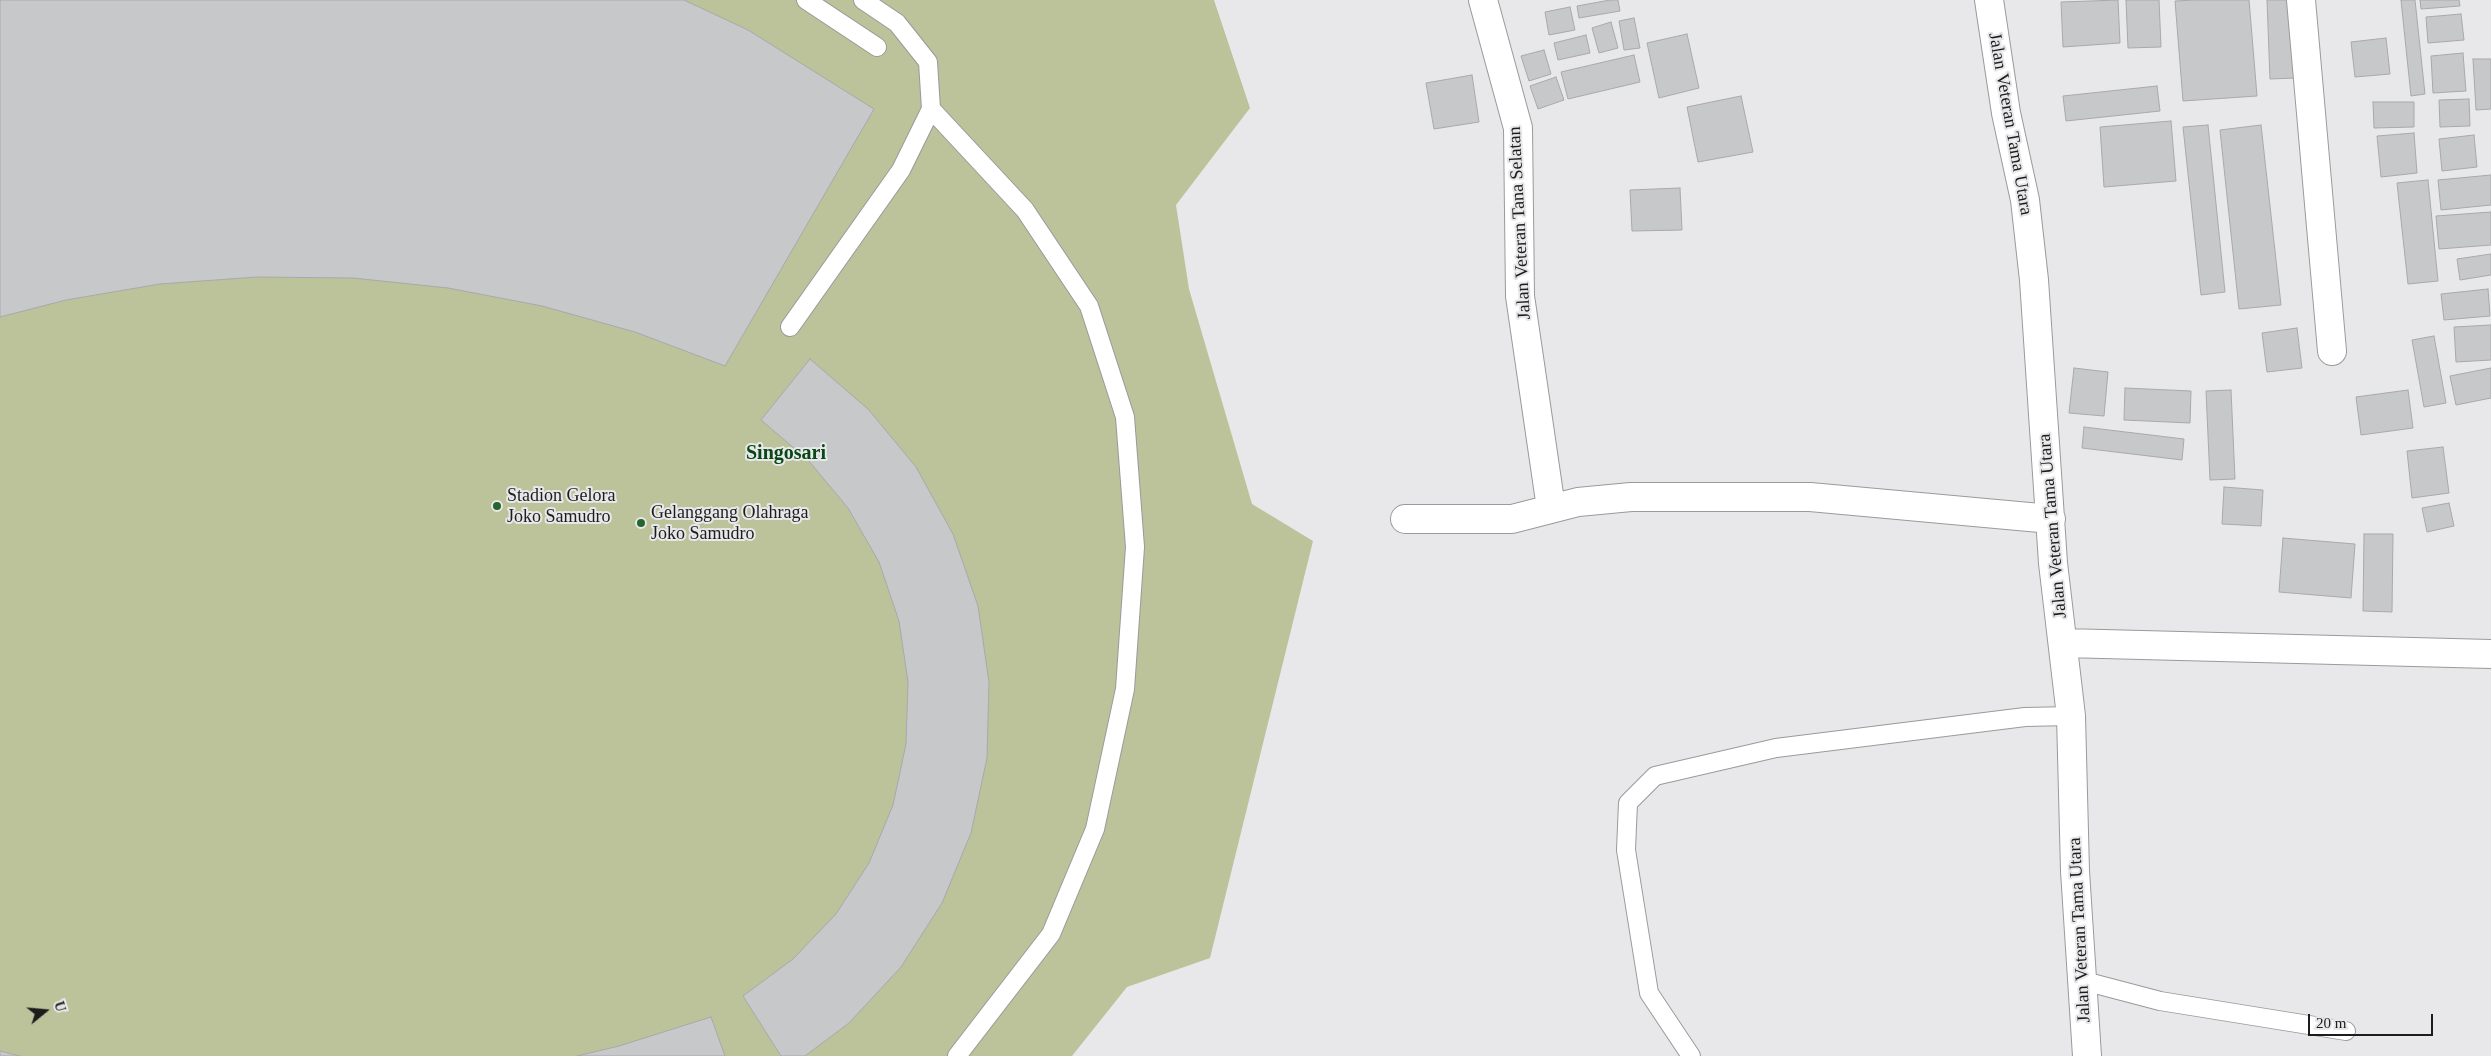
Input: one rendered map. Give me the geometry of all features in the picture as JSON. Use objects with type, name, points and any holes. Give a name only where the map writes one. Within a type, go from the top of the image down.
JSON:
[{"type":"street","name":"Jalan Veteran Tana Selatan","points":[[1483,0],[1518,128],[1520,296],[1551,508]]},
{"type":"street","name":"Jalan Veteran Tama Utara","points":[[1989,0],[2006,113],[2025,200],[2034,280],[2053,563],[2064,643],[2071,716],[2075,871],[2084,981],[2087,1056]]},
{"type":"street","points":[[2301,0],[2332,351]]},
{"type":"street","points":[[1404,519],[1512,519],[1578,502],[1608,498],[1810,497],[2051,519]]},
{"type":"street","points":[[2064,643],[2491,654]]},
{"type":"lane","points":[[806,0],[877,47]]},
{"type":"lane","points":[[790,327],[901,170],[931,109],[928,62],[897,24],[863,0]]},
{"type":"lane","points":[[931,109],[1025,210],[1089,306],[1125,417],[1135,547],[1125,689],[1095,829],[1051,934],[957,1056]]},
{"type":"lane","points":[[1691,1056],[1649,993],[1626,850],[1628,803],[1656,776],[1776,748],[2025,717],[2071,716]]},
{"type":"lane","points":[[2084,981],[2160,1001],[2346,1032]]},
{"type":"green space","name":"Stadion Gelora Joko Samudro","points":[[0,0],[1214,0],[1250,108],[1176,205],[1189,289],[1252,504],[1313,541],[1210,958],[1127,987],[1072,1056],[0,1056]]},
{"type":"building","points":[[0,0],[684,0],[748,30],[874,109],[725,366],[635,332],[542,306],[448,288],[353,278],[257,277],[160,284],[66,300],[0,317]]},
{"type":"building","points":[[1618,0],[1620,11],[1579,18],[1577,6]]},
{"type":"building","points":[[2118,0],[2120,43],[2063,47],[2061,2]]},
{"type":"building","points":[[2126,0],[2159,0],[2161,47],[2128,48]]},
{"type":"building","points":[[2249,0],[2257,96],[2183,101],[2175,1]]},
{"type":"building","points":[[2267,0],[2292,0],[2295,78],[2270,79]]},
{"type":"building","points":[[2401,0],[2415,0],[2425,94],[2411,96]]},
{"type":"building","points":[[2420,0],[2459,0],[2460,6],[2421,9]]},
{"type":"building","points":[[1570,7],[1575,30],[1549,35],[1545,12]]},
{"type":"building","points":[[2461,14],[2464,40],[2428,43],[2426,17]]},
{"type":"building","points":[[1634,18],[1640,48],[1624,50],[1619,21]]},
{"type":"building","points":[[1611,22],[1618,48],[1599,53],[1592,28]]},
{"type":"building","points":[[1687,34],[1699,88],[1659,98],[1647,43]]},
{"type":"building","points":[[1586,35],[1590,53],[1558,60],[1554,43]]},
{"type":"building","points":[[2386,38],[2390,74],[2355,77],[2351,42]]},
{"type":"building","points":[[1544,50],[1551,74],[1529,81],[1521,56]]},
{"type":"building","points":[[2463,53],[2466,91],[2433,93],[2431,56]]},
{"type":"building","points":[[1634,55],[1640,82],[1568,99],[1561,72]]},
{"type":"building","points":[[2473,59],[2491,59],[2491,109],[2476,110]]},
{"type":"building","points":[[1472,75],[1479,122],[1434,129],[1426,83]]},
{"type":"building","points":[[1556,77],[1564,100],[1538,109],[1530,86]]},
{"type":"building","points":[[2157,86],[2160,111],[2066,121],[2063,96]]},
{"type":"building","points":[[1741,96],[1753,152],[1698,162],[1687,107]]},
{"type":"building","points":[[2469,99],[2470,126],[2440,127],[2439,100]]},
{"type":"building","points":[[2373,102],[2414,102],[2414,127],[2374,128]]},
{"type":"building","points":[[2171,121],[2176,181],[2104,187],[2100,127]]},
{"type":"building","points":[[2208,125],[2225,292],[2201,295],[2183,127]]},
{"type":"building","points":[[2261,125],[2281,305],[2239,309],[2220,130]]},
{"type":"building","points":[[2414,133],[2417,173],[2381,177],[2377,136]]},
{"type":"building","points":[[2474,135],[2477,167],[2442,171],[2439,139]]},
{"type":"building","points":[[2491,175],[2491,205],[2441,210],[2438,180]]},
{"type":"building","points":[[2428,180],[2438,281],[2408,284],[2397,183]]},
{"type":"building","points":[[1680,188],[1682,230],[1632,231],[1630,190]]},
{"type":"building","points":[[2491,212],[2491,245],[2439,249],[2436,216]]},
{"type":"building","points":[[2491,254],[2491,275],[2460,280],[2457,259]]},
{"type":"building","points":[[2488,289],[2490,316],[2444,320],[2441,294]]},
{"type":"building","points":[[2491,325],[2491,360],[2456,362],[2454,327]]},
{"type":"building","points":[[2297,328],[2302,368],[2267,372],[2262,333]]},
{"type":"building","points":[[2434,336],[2446,403],[2424,407],[2412,340]]},
{"type":"building","points":[[810,359],[868,409],[916,467],[953,534],[978,606],[989,682],[987,758],[971,833],[942,903],[901,967],[849,1023],[805,1056],[781,1056],[743,996],[793,959],[836,914],[869,863],[893,805],[906,744],[908,682],[899,621],[879,562],[848,508],[808,460],[761,420]]},
{"type":"building","points":[[2074,368],[2108,372],[2104,416],[2069,413]]},
{"type":"building","points":[[2491,368],[2491,398],[2456,405],[2450,376]]},
{"type":"building","points":[[2125,388],[2191,391],[2190,423],[2124,420]]},
{"type":"building","points":[[2231,390],[2235,479],[2210,480],[2206,391]]},
{"type":"building","points":[[2408,390],[2413,428],[2361,435],[2356,397]]},
{"type":"building","points":[[2084,427],[2184,439],[2182,460],[2082,448]]},
{"type":"building","points":[[2443,447],[2449,493],[2412,498],[2407,451]]},
{"type":"building","points":[[2224,487],[2263,490],[2261,526],[2222,524]]},
{"type":"building","points":[[2449,503],[2454,526],[2427,532],[2422,508]]},
{"type":"building","points":[[2364,534],[2393,534],[2392,612],[2363,611]]},
{"type":"building","points":[[2283,538],[2355,544],[2351,598],[2279,592]]},
{"type":"building","points":[[711,1017],[725,1056],[577,1056],[619,1046]]},
{"type":"building","points":[[0,1051],[20,1056],[0,1056]]},
{"type":"place","name":"Stadion Gelora Joko Samudro","points":[[497,506]]},
{"type":"place","name":"Gelanggang Olahraga Joko Samudro","points":[[641,523]]},
{"type":"district","name":"Singosari","points":[[786,454]]}]
